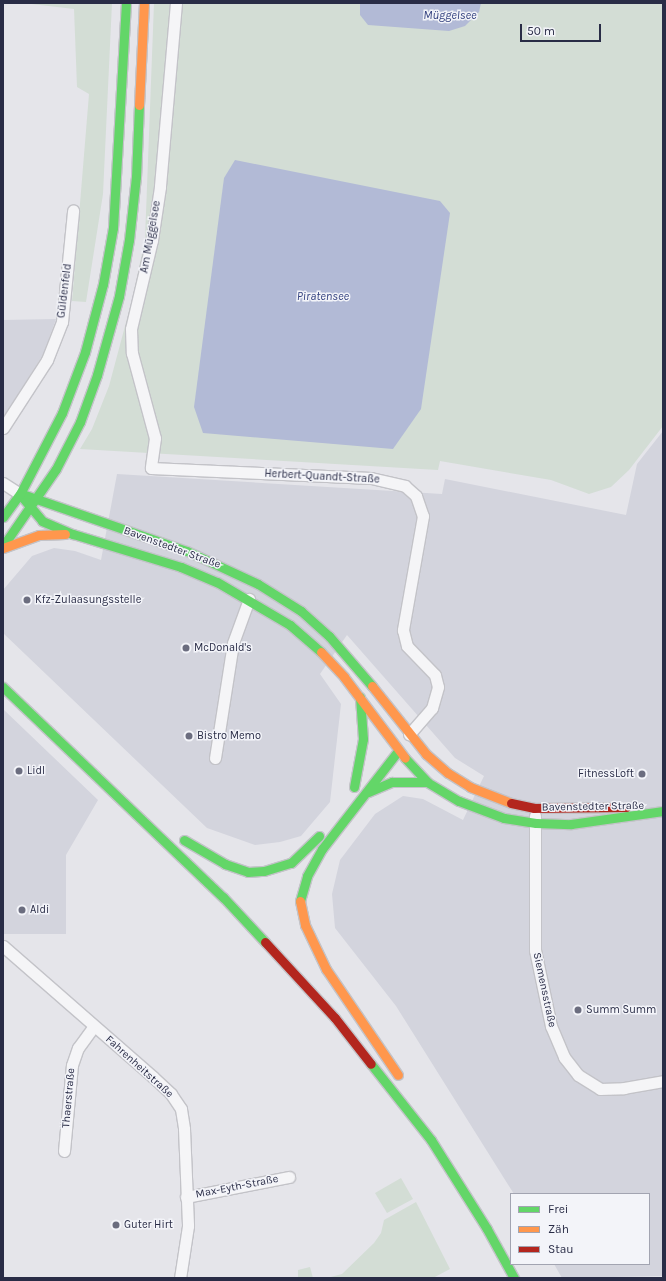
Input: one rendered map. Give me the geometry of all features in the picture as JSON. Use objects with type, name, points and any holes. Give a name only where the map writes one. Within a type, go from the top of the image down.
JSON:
[{"type":"main road","points":[[3,517],[20,494],[36,466],[62,413],[86,352],[103,284],[113,228],[126,3]]},
{"type":"main road","points":[[3,547],[38,498],[77,428],[97,376],[119,296],[129,240],[136,177],[144,3]]},
{"type":"main road","name":"Bavenstedter Straße","points":[[20,494],[38,498],[68,511],[187,551],[258,584],[300,611],[329,636],[356,665],[409,734],[430,758],[470,787],[502,801],[534,808],[636,806],[663,803]]},
{"type":"main road","name":"Bavenstedter Straße","points":[[20,494],[30,510],[42,521],[73,534],[181,567],[249,599],[290,624],[318,648],[360,697],[388,744],[398,751],[427,782],[459,801],[481,811],[504,818],[536,823],[571,824],[663,812]]},
{"type":"main road","points":[[3,547],[39,535],[73,534]]},
{"type":"main road","points":[[3,687],[223,897],[335,1018],[431,1140],[484,1222],[514,1278]]},
{"type":"main road","points":[[360,697],[363,739],[352,790],[370,765]]},
{"type":"main road","name":"Herbert-Quandt-Straße","points":[[388,744],[409,734]]},
{"type":"main road","name":"Herbert-Quandt-Straße","points":[[339,1007],[404,1083],[326,969],[301,913],[300,901],[302,887],[313,863],[398,751],[409,734]]},
{"type":"main road","points":[[365,794],[392,782],[427,782]]},
{"type":"main road","points":[[210,867],[181,838],[236,869],[264,871],[291,863],[313,843],[327,824]]},
{"type":"street","name":"Am Müggelsee","points":[[151,468],[155,438],[132,353],[131,329],[152,240],[160,187],[176,3]]},
{"type":"street","name":"Güldenfeld","points":[[3,428],[47,360],[62,322],[73,211]]},
{"type":"street","name":"Herbert-Quandt-Straße","points":[[151,468],[377,479],[405,486],[416,496],[423,516],[403,630],[407,646],[435,675],[438,687],[432,708],[409,734]]},
{"type":"street","points":[[3,483],[20,494]]},
{"type":"street","points":[[215,758],[233,643],[249,599]]},
{"type":"street","name":"Siemensstraße","points":[[534,808],[536,823],[536,961],[551,1026],[564,1057],[578,1075],[600,1089],[624,1088],[663,1081]]},
{"type":"street","name":"Fahrenheitstraße","points":[[3,946],[171,1094],[181,1109],[184,1129],[188,1226],[180,1278]]},
{"type":"street","name":"Thaerstraße","points":[[64,1151],[72,1065],[78,1048],[93,1026]]},
{"type":"street","name":"Max-Eyth-Straße","points":[[186,1197],[288,1177]]},
{"type":"shaded area","points":[[23,3],[112,3],[103,194],[86,302],[72,301],[89,94],[77,87],[74,9]]},
{"type":"shaded area","points":[[154,3],[663,3],[663,426],[629,470],[611,487],[589,494],[551,480],[440,461],[438,470],[80,449],[92,429],[109,386],[133,296],[145,239]]},
{"type":"shaded area","points":[[56,319],[44,353],[3,419],[3,320]]},
{"type":"shaded area","points":[[663,431],[663,1276],[562,1278],[555,1265],[650,1265],[650,1193],[513,1193],[396,1006],[335,928],[332,894],[340,860],[375,814],[403,796],[423,799],[463,820],[484,776],[455,758],[347,635],[320,674],[341,704],[330,802],[301,836],[280,842],[255,845],[207,828],[3,633],[3,590],[32,556],[54,548],[75,551],[101,560],[117,474],[442,494],[445,479],[626,515],[637,464]]},
{"type":"shaded area","points":[[3,709],[98,800],[66,855],[66,934],[3,934]]},
{"type":"shaded area","points":[[401,1178],[413,1199],[387,1213],[375,1193]]},
{"type":"shaded area","points":[[416,1202],[450,1269],[433,1278],[327,1278],[342,1274],[374,1243],[381,1233],[384,1220]]},
{"type":"shaded area","points":[[310,1267],[313,1278],[298,1278],[298,1270]]},
{"type":"water","name":"Müggelsee","points":[[360,3],[481,3],[479,12],[465,26],[449,31],[368,25],[360,15]]},
{"type":"water","name":"Piratensee","points":[[235,160],[440,201],[450,213],[421,409],[393,449],[203,433],[194,407],[224,178]]},
{"type":"traffic: fast","points":[[85,352],[103,284],[113,228],[126,3]]},
{"type":"traffic: fast","points":[[97,375],[119,296],[129,240],[136,177],[139,105]]},
{"type":"traffic: fast","points":[[3,517],[20,494],[62,413],[85,352]]},
{"type":"traffic: fast","points":[[3,546],[56,469],[80,422],[97,375]]},
{"type":"traffic: fast","points":[[25,495],[187,551],[258,584],[301,611],[329,636],[372,686]]},
{"type":"traffic: fast","points":[[23,498],[42,521],[73,534],[181,567],[217,582],[290,625],[321,652]]},
{"type":"traffic: fast","points":[[3,687],[223,897],[265,942]]},
{"type":"traffic: fast","points":[[354,787],[363,739],[360,697]]},
{"type":"traffic: fast","points":[[300,901],[307,876],[322,849],[398,751]]},
{"type":"traffic: fast","points":[[405,758],[427,782],[459,801],[504,818],[536,823],[571,824],[663,811]]},
{"type":"traffic: fast","points":[[368,792],[392,782],[427,782]]},
{"type":"traffic: fast","points":[[184,840],[225,864],[248,872],[264,871],[291,863],[319,836]]},
{"type":"traffic: fast","points":[[371,1064],[431,1140],[487,1229],[514,1278]]},
{"type":"traffic: slow","points":[[139,105],[144,3]]},
{"type":"traffic: slow","points":[[3,548],[39,535],[65,534]]},
{"type":"traffic: slow","points":[[321,652],[344,677],[405,758]]},
{"type":"traffic: slow","points":[[372,686],[426,754],[448,773],[470,787],[511,803]]},
{"type":"traffic: slow","points":[[300,901],[305,925],[326,969],[398,1075]]},
{"type":"traffic: jam","points":[[511,803],[534,808],[626,807]]},
{"type":"traffic: jam","points":[[265,942],[335,1018],[371,1064]]},
{"type":"place","name":"Kfz-Zulaasungsstelle","points":[[27,600]]},
{"type":"place","name":"McDonald's","points":[[186,648]]},
{"type":"place","name":"Bistro Memo","points":[[189,736]]},
{"type":"place","name":"Lidl","points":[[19,771]]},
{"type":"place","name":"FitnessLoft","points":[[642,774]]},
{"type":"place","name":"Aldi","points":[[22,910]]},
{"type":"place","name":"Summ Summ","points":[[578,1010]]},
{"type":"place","name":"Guter Hirt","points":[[116,1225]]}]
